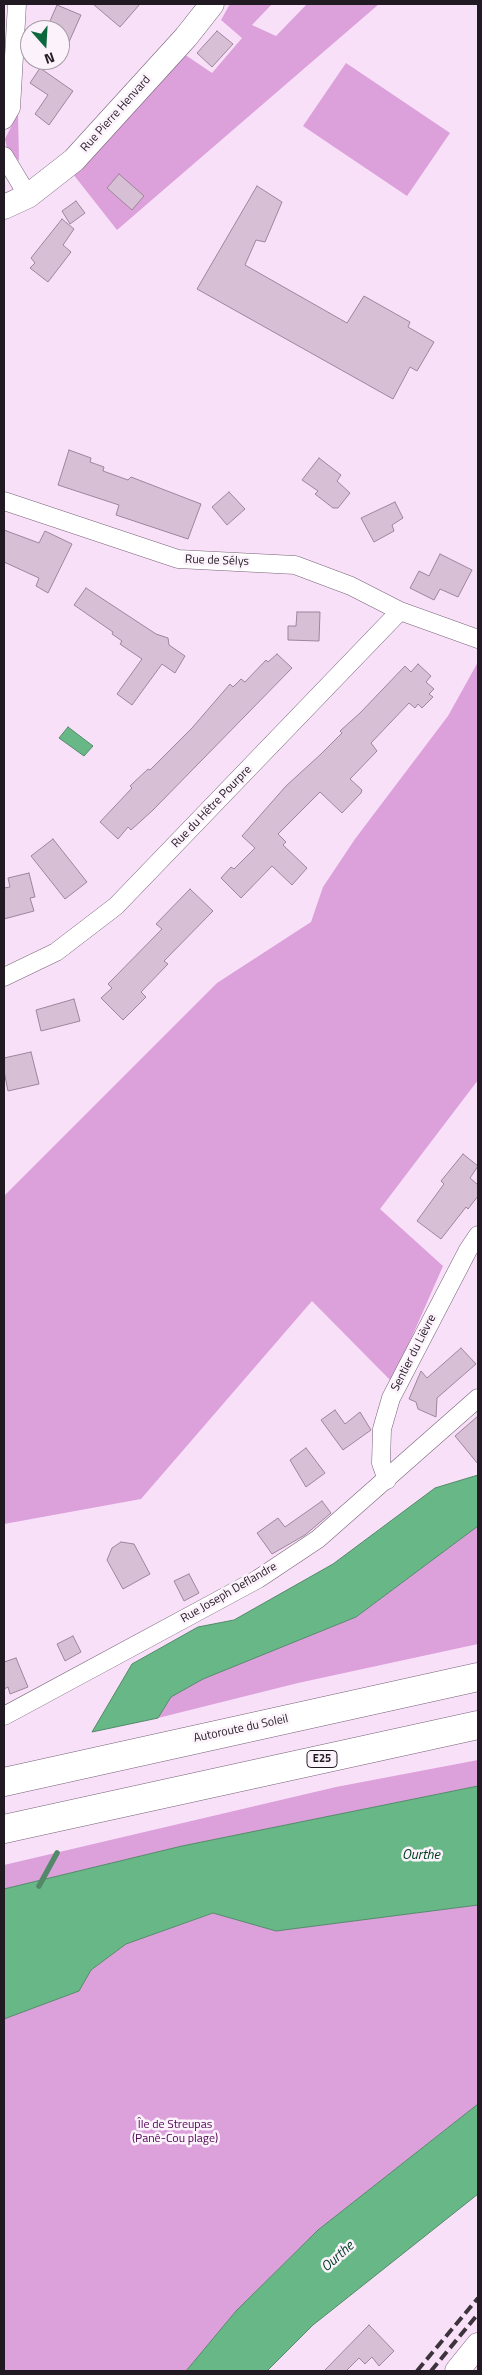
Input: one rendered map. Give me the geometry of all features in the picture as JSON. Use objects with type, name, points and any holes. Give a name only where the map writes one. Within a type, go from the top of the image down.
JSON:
[{"type":"highway","name":"Autoroute du Soleil","points":[[4,1782],[478,1677]]},
{"type":"highway","name":"E25","points":[[4,1829],[478,1725]]},
{"type":"main road","name":"Rue Pierre Henvard","points":[[4,207],[28,196],[74,160],[186,37],[212,4]]},
{"type":"main road","points":[[457,2371],[478,2345]]},
{"type":"street","points":[[4,120],[11,108],[17,4]]},
{"type":"street","points":[[4,156],[28,196]]},
{"type":"street","name":"Rue de Sélys","points":[[4,501],[178,559],[295,565],[342,582],[400,612],[478,639]]},
{"type":"street","name":"Rue du Hêtre Pourpre","points":[[4,977],[56,952],[116,906],[400,612]]},
{"type":"street","name":"Sentier du Lièvre","points":[[387,1480],[381,1463],[382,1429],[391,1398],[468,1250],[478,1235]]},
{"type":"street","name":"Rue Joseph Deflandre","points":[[4,1716],[258,1580],[318,1539],[478,1398]]},
{"type":"green space","points":[[230,4],[272,4],[252,25],[276,36],[307,4],[379,4],[117,230],[73,174],[184,54],[212,73],[242,38],[221,20]]},
{"type":"green space","points":[[346,63],[450,133],[407,196],[303,126]]},
{"type":"green space","points":[[18,113],[19,161],[7,148],[5,139]]},
{"type":"green space","points":[[478,662],[478,1080],[380,1209],[443,1266],[392,1382],[312,1301],[141,1499],[4,1524],[4,1196],[217,983],[311,922],[323,887],[355,839],[448,716]]},
{"type":"green space","points":[[478,1526],[478,1644],[298,1683],[158,1718],[171,1697],[203,1679],[356,1617]]},
{"type":"green space","points":[[478,1760],[478,1786],[182,1846],[4,1889],[4,1865],[336,1787]]},
{"type":"green space","name":"Île de Streupas (Panê-Cou plage)","points":[[478,1905],[478,2104],[318,2230],[236,2311],[186,2371],[4,2371],[4,2019],[79,1991],[91,1970],[126,1944],[214,1913],[276,1931]]},
{"type":"water","points":[[68,727],[93,746],[84,756],[59,738]]},
{"type":"water","points":[[478,1475],[478,1526],[356,1617],[203,1679],[171,1697],[158,1718],[92,1732],[132,1664],[198,1627],[234,1620],[333,1564],[435,1488]]},
{"type":"water","name":"Ourthe","points":[[478,1786],[478,1905],[276,1931],[213,1913],[126,1944],[91,1970],[79,1991],[4,2019],[4,1889],[182,1846]]},
{"type":"water","name":"Ourthe","points":[[478,2104],[478,2194],[313,2325],[267,2371],[186,2371],[236,2311],[318,2230]]},
{"type":"building","points":[[93,4],[140,4],[120,27]]},
{"type":"building","points":[[57,5],[81,15],[70,40],[70,20],[50,20]]},
{"type":"building","points":[[217,31],[233,44],[212,67],[197,53]]},
{"type":"building","points":[[39,70],[43,70],[73,91],[49,125],[35,114],[48,95],[30,83]]},
{"type":"building","points":[[119,174],[144,196],[132,210],[107,188]]},
{"type":"building","points":[[257,186],[282,202],[265,242],[256,240],[245,265],[347,323],[364,296],[410,322],[408,327],[434,342],[417,371],[410,367],[393,399],[197,289]]},
{"type":"building","points":[[76,201],[85,213],[70,224],[62,211]]},
{"type":"building","points":[[62,219],[74,229],[63,245],[71,252],[48,282],[30,268],[35,263],[31,258]]},
{"type":"building","points":[[69,450],[91,458],[90,462],[104,467],[103,471],[128,480],[131,477],[201,504],[188,539],[116,515],[119,505],[58,485]]},
{"type":"building","points":[[319,458],[341,475],[337,481],[350,493],[338,508],[333,508],[315,494],[318,491],[302,480]]},
{"type":"building","points":[[229,492],[245,509],[227,525],[212,507]]},
{"type":"building","points":[[395,502],[403,518],[392,525],[394,531],[374,542],[361,518]]},
{"type":"building","points":[[4,530],[39,543],[45,531],[72,544],[48,593],[36,586],[39,578],[4,562]]},
{"type":"building","points":[[440,554],[472,570],[458,597],[440,589],[434,600],[410,588],[419,571],[429,576]]},
{"type":"building","points":[[86,588],[156,634],[168,638],[169,645],[185,656],[175,673],[162,664],[132,705],[117,694],[142,659],[120,644],[122,641],[112,634],[113,632],[74,605]]},
{"type":"building","points":[[297,612],[320,612],[319,641],[288,640],[288,626],[296,626]]},
{"type":"building","points":[[277,654],[292,668],[153,810],[131,830],[128,827],[118,839],[100,822],[132,788],[130,786],[148,769],[150,770],[192,728],[230,684],[233,687],[241,679],[245,682],[266,660],[268,662]]},
{"type":"building","points":[[418,664],[431,676],[426,682],[434,689],[429,694],[433,697],[422,708],[418,704],[415,708],[409,703],[371,743],[377,751],[350,779],[362,790],[361,793],[342,813],[320,792],[278,834],[286,842],[283,845],[307,868],[292,885],[272,866],[241,898],[221,878],[231,867],[234,869],[255,848],[242,836],[286,786],[342,733],[340,731],[405,666],[411,672]]},
{"type":"building","points":[[53,839],[87,882],[65,899],[31,856]]},
{"type":"building","points":[[29,873],[35,897],[30,898],[34,911],[4,919],[4,888],[10,887],[8,878]]},
{"type":"building","points":[[190,889],[213,911],[164,961],[168,964],[141,992],[146,997],[123,1020],[101,998],[112,988],[108,984],[162,929],[156,924]]},
{"type":"building","points":[[74,999],[80,1021],[41,1031],[36,1010]]},
{"type":"building","points":[[31,1052],[39,1084],[8,1091],[4,1071],[4,1058]]},
{"type":"building","points":[[463,1154],[478,1166],[470,1178],[478,1185],[478,1196],[468,1209],[466,1207],[441,1239],[417,1221],[444,1184],[441,1181]]},
{"type":"building","points":[[461,1348],[476,1364],[437,1398],[436,1417],[418,1409],[416,1402],[409,1399],[421,1371],[427,1378]]},
{"type":"building","points":[[335,1410],[345,1424],[360,1412],[371,1430],[343,1450],[321,1420]]},
{"type":"building","points":[[478,1416],[478,1464],[455,1436]]},
{"type":"building","points":[[306,1448],[325,1473],[306,1487],[290,1460]]},
{"type":"building","points":[[322,1501],[331,1513],[305,1535],[272,1554],[257,1533],[278,1518],[285,1527]]},
{"type":"building","points":[[121,1542],[134,1544],[150,1574],[123,1589],[107,1560],[112,1548]]},
{"type":"building","points":[[189,1574],[199,1593],[184,1601],[174,1581]]},
{"type":"building","points":[[73,1636],[81,1652],[65,1661],[57,1644]]},
{"type":"building","points":[[16,1658],[28,1687],[10,1694],[8,1687],[4,1689],[4,1662]]},
{"type":"building","points":[[369,2325],[394,2351],[379,2366],[372,2357],[365,2364],[359,2358],[346,2371],[324,2371]]},
{"type":"waterway","points":[[39,1886],[57,1853]]},
{"type":"railway","points":[[417,2371],[478,2298]]},
{"type":"railway","points":[[431,2371],[478,2314]]}]
